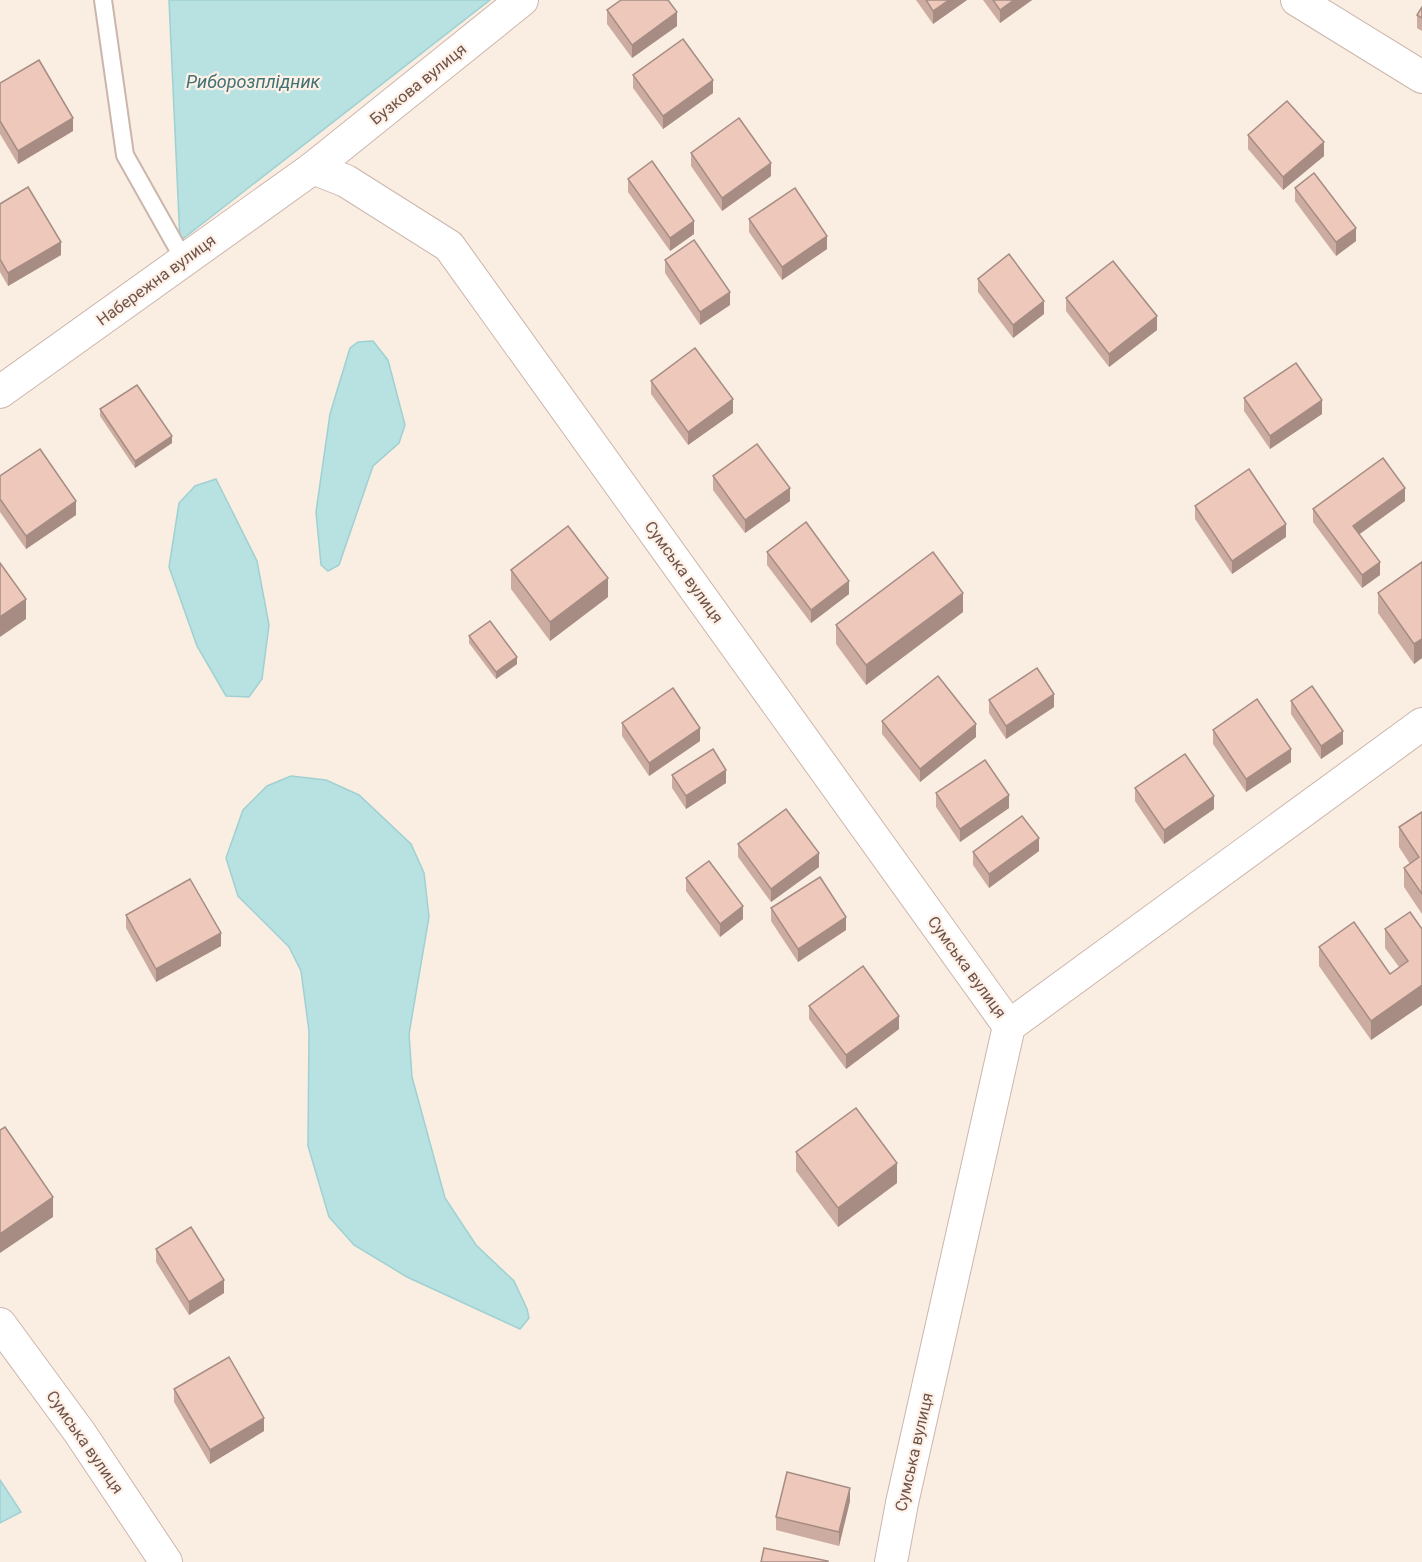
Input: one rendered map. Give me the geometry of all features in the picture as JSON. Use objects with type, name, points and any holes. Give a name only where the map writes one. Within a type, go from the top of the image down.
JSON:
[{"type":"street","name":"Бузкова вулиця","points":[[313,168],[522,0]]},
{"type":"street","points":[[1297,0],[1422,77]]},
{"type":"street","name":"Набережна вулиця","points":[[0,392],[313,168]]},
{"type":"street","name":"Сумська вулиця","points":[[313,168],[346,181],[449,246],[1009,1026]]},
{"type":"street","name":"Сумська вулиця","points":[[891,1562],[902,1503],[1009,1026],[1422,723]]},
{"type":"street","name":"Сумська вулиця","points":[[0,1324],[80,1433],[166,1562]]},
{"type":"lane","points":[[103,0],[125,155],[184,260]]},
{"type":"water","name":"Риборозплідник","points":[[169,0],[490,0],[180,241]]},
{"type":"water","points":[[373,341],[388,360],[405,425],[399,443],[373,466],[339,565],[328,571],[321,565],[316,512],[330,414],[350,348],[358,342]]},
{"type":"water","points":[[216,479],[257,561],[269,625],[262,679],[249,697],[226,696],[197,646],[169,567],[179,503],[195,486]]},
{"type":"water","points":[[291,776],[326,780],[359,795],[411,844],[424,873],[429,917],[409,1034],[412,1077],[445,1198],[476,1245],[514,1281],[529,1318],[520,1329],[407,1277],[354,1245],[329,1217],[308,1146],[309,1031],[301,971],[289,947],[238,896],[226,858],[243,810],[267,786]]},
{"type":"water","points":[[0,1480],[21,1512],[0,1523]]},
{"type":"building","points":[[621,0],[668,0],[677,12],[632,45],[607,10]]},
{"type":"building","points":[[926,0],[949,0],[933,11]]},
{"type":"building","points":[[993,0],[1014,0],[1000,10]]},
{"type":"building","points":[[1422,7],[1422,18],[1417,15]]},
{"type":"building","points":[[683,39],[713,80],[663,116],[633,75]]},
{"type":"building","points":[[39,60],[73,118],[18,151],[0,121],[0,83]]},
{"type":"building","points":[[1287,101],[1324,142],[1283,177],[1248,135]]},
{"type":"building","points":[[739,118],[771,163],[722,198],[691,153]]},
{"type":"building","points":[[652,161],[694,221],[670,238],[628,179]]},
{"type":"building","points":[[1314,173],[1356,228],[1336,242],[1295,188]]},
{"type":"building","points":[[28,187],[61,242],[8,273],[0,259],[0,204]]},
{"type":"building","points":[[795,188],[827,236],[782,267],[749,219]]},
{"type":"building","points":[[694,240],[730,292],[700,312],[665,260]]},
{"type":"building","points":[[1009,254],[1044,301],[1013,325],[978,279]]},
{"type":"building","points":[[1113,261],[1157,316],[1109,354],[1066,298]]},
{"type":"building","points":[[695,348],[733,399],[688,432],[651,381]]},
{"type":"building","points":[[1296,363],[1322,400],[1270,436],[1244,398]]},
{"type":"building","points":[[137,385],[172,436],[135,461],[100,409]]},
{"type":"building","points":[[757,444],[790,488],[745,520],[713,476]]},
{"type":"building","points":[[40,449],[76,501],[26,536],[0,499],[0,476]]},
{"type":"building","points":[[1383,458],[1405,488],[1353,526],[1380,562],[1362,575],[1313,509]]},
{"type":"building","points":[[1249,469],[1286,524],[1232,561],[1195,506]]},
{"type":"building","points":[[806,522],[849,581],[811,610],[767,552]]},
{"type":"building","points":[[568,526],[608,578],[550,622],[511,570]]},
{"type":"building","points":[[933,552],[963,593],[866,665],[836,625]]},
{"type":"building","points":[[1422,562],[1422,639],[1414,644],[1378,593]]},
{"type":"building","points":[[0,563],[26,599],[0,617]]},
{"type":"building","points":[[490,621],[517,657],[496,672],[469,636]]},
{"type":"building","points":[[1037,668],[1054,694],[1006,726],[989,700]]},
{"type":"building","points":[[938,676],[976,724],[920,769],[882,721]]},
{"type":"building","points":[[1312,686],[1343,731],[1321,746],[1291,701]]},
{"type":"building","points":[[673,688],[700,728],[649,763],[622,723]]},
{"type":"building","points":[[1257,699],[1291,749],[1246,779],[1213,730]]},
{"type":"building","points":[[713,749],[726,770],[686,796],[672,775]]},
{"type":"building","points":[[1185,754],[1214,796],[1164,830],[1135,788]]},
{"type":"building","points":[[985,760],[1009,795],[960,829],[936,793]]},
{"type":"building","points":[[786,809],[819,853],[771,889],[738,844]]},
{"type":"building","points":[[1422,812],[1422,894],[1404,868],[1419,857],[1399,827]]},
{"type":"building","points":[[1022,816],[1039,838],[989,874],[973,852]]},
{"type":"building","points":[[709,861],[743,906],[720,924],[686,878]]},
{"type":"building","points":[[820,877],[846,917],[798,949],[771,908]]},
{"type":"building","points":[[190,879],[221,933],[156,969],[126,915]]},
{"type":"building","points":[[1410,912],[1422,929],[1422,985],[1371,1021],[1319,947],[1354,922],[1390,974],[1408,961],[1385,929]]},
{"type":"building","points":[[863,966],[899,1016],[846,1055],[809,1006]]},
{"type":"building","points":[[856,1108],[897,1163],[838,1208],[796,1152]]},
{"type":"building","points":[[5,1127],[53,1197],[0,1234],[0,1130]]},
{"type":"building","points":[[191,1227],[224,1280],[189,1302],[156,1249]]},
{"type":"building","points":[[229,1357],[264,1418],[210,1450],[174,1389]]},
{"type":"building","points":[[787,1472],[850,1488],[839,1532],[776,1517]]},
{"type":"building","points":[[764,1548],[828,1561],[828,1562],[761,1562]]}]
